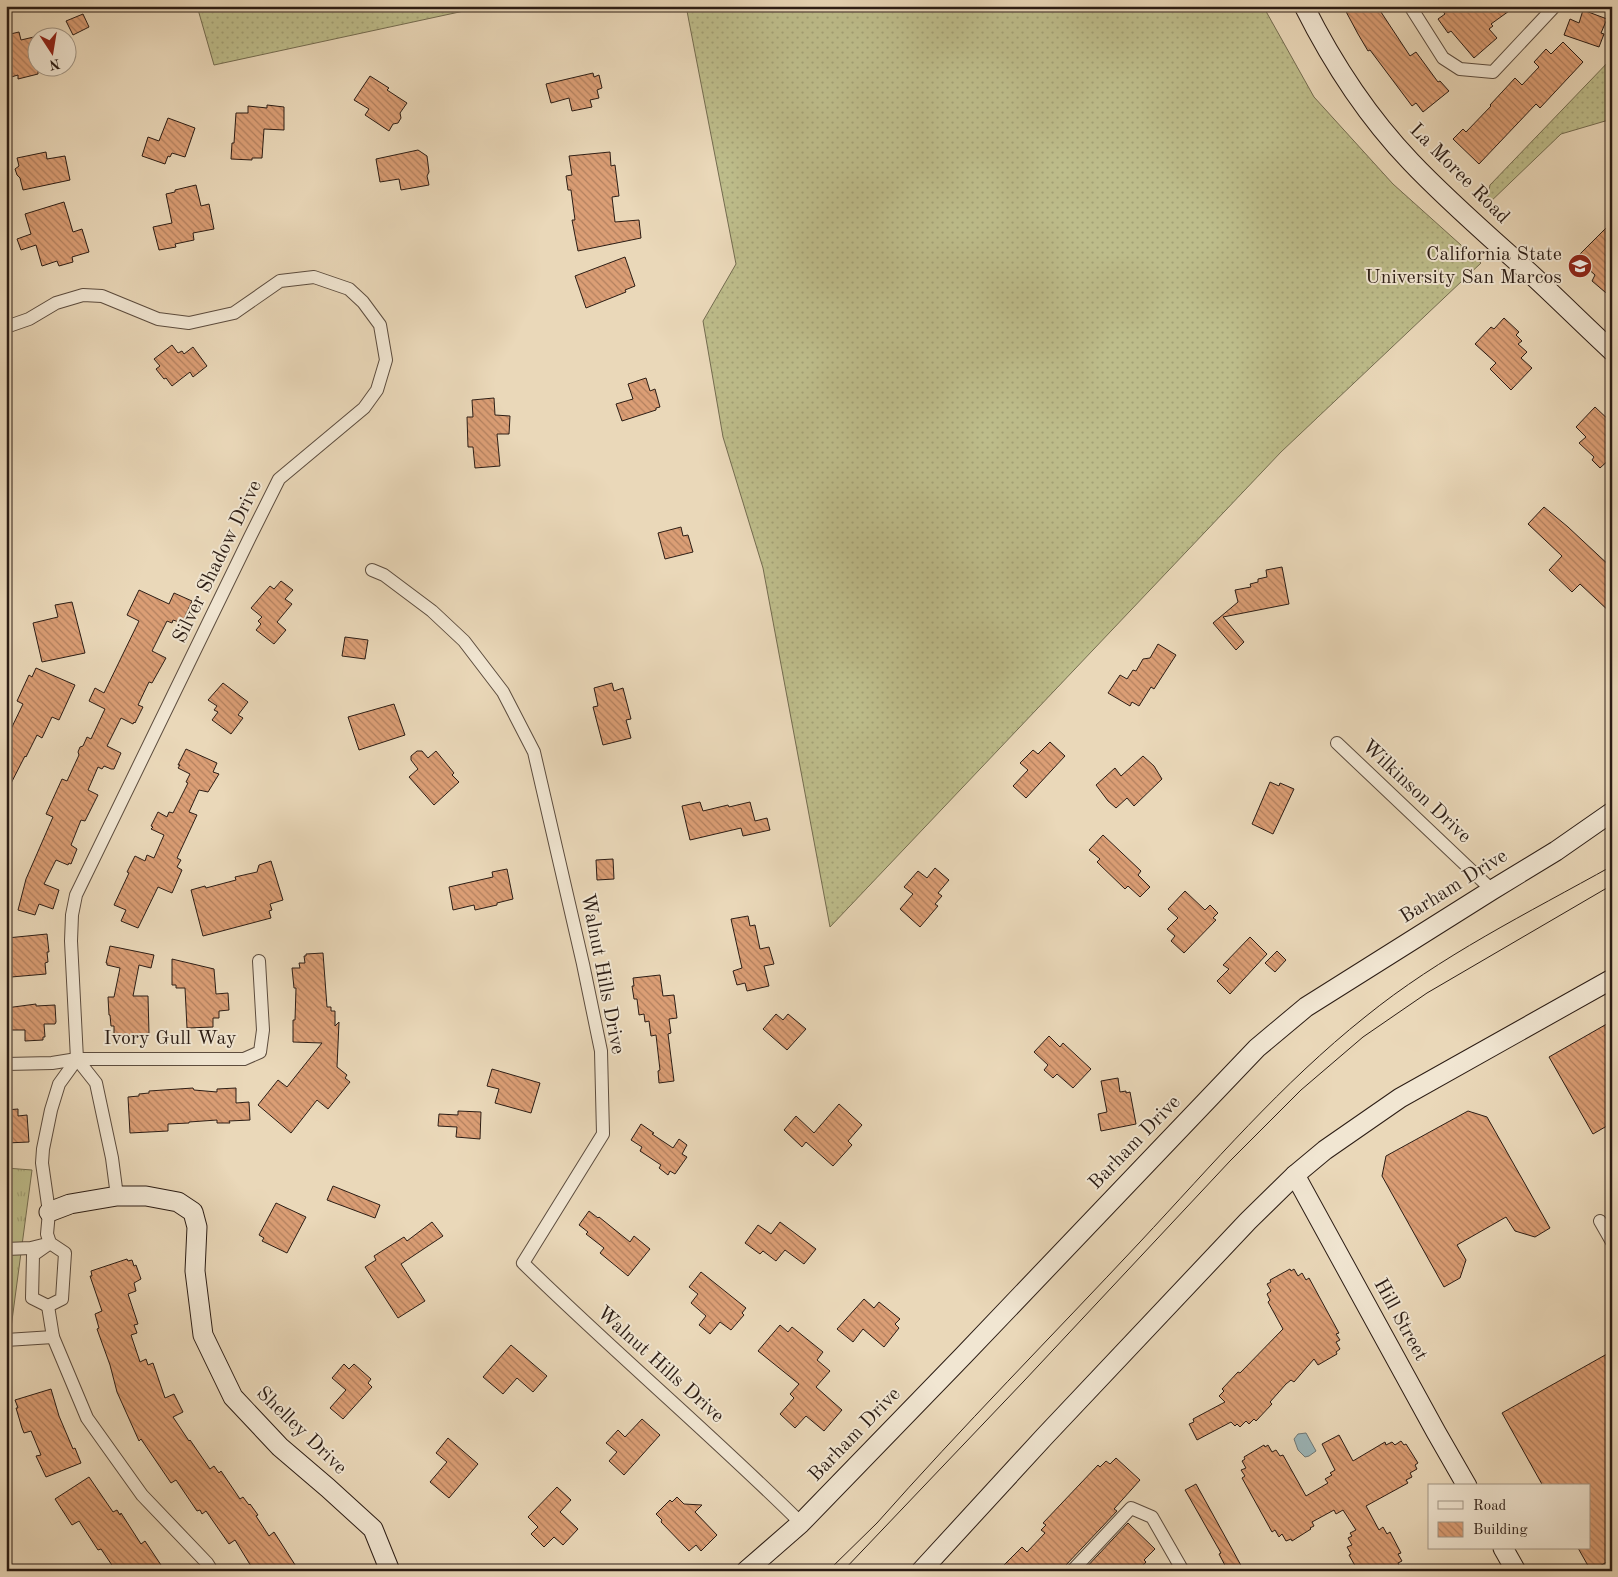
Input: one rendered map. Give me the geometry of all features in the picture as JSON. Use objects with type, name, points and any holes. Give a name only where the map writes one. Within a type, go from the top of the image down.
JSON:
[{"type":"street","name":"La Moree Road","points":[[1304,6],[1318,34],[1345,78],[1409,160],[1457,208],[1612,350]]},
{"type":"street","points":[[1410,6],[1443,58],[1460,69],[1493,72],[1555,6]]},
{"type":"street","name":"Silver Shadow Drive","points":[[6,327],[29,319],[56,303],[83,295],[102,296],[158,319],[189,322],[234,313],[280,281],[314,277],[349,289],[363,302],[380,325],[386,360],[377,390],[364,408],[279,479],[76,895],[72,915],[71,941],[77,1059]]},
{"type":"street","name":"Walnut Hills Drive","points":[[372,570],[384,575],[439,618],[464,641],[504,692],[534,752],[583,964],[601,1051],[603,1134],[523,1263],[568,1308],[699,1425],[801,1523]]},
{"type":"street","name":"Wilkinson Drive","points":[[1337,743],[1492,890]]},
{"type":"street","name":"Barham Drive","points":[[746,1571],[801,1523],[1257,1048],[1306,1007],[1556,852],[1612,812]]},
{"type":"street","name":"Ivory Gull Way","points":[[77,1059],[244,1058],[260,1052],[263,1030],[258,960]]},
{"type":"street","points":[[922,1571],[1058,1421],[1248,1221],[1295,1175],[1325,1150],[1400,1098],[1612,979]]},
{"type":"street","points":[[6,1064],[52,1063],[77,1059]]},
{"type":"street","points":[[77,1059],[96,1083],[112,1158],[117,1196]]},
{"type":"street","points":[[48,1306],[62,1299],[65,1253],[50,1243],[47,1234],[49,1212],[42,1163],[51,1110],[59,1084],[77,1059]]},
{"type":"street","name":"Hill Street","points":[[1295,1175],[1466,1484]]},
{"type":"street","name":"Shelley Drive","points":[[49,1212],[70,1204],[117,1196],[146,1196],[178,1202],[193,1212],[197,1227],[195,1271],[202,1335],[233,1397],[280,1447],[373,1529],[390,1571]]},
{"type":"street","points":[[1600,1221],[1612,1242]]},
{"type":"street","points":[[6,1249],[31,1248],[50,1243]]},
{"type":"street","points":[[48,1306],[32,1298],[33,1255],[50,1243]]},
{"type":"street","points":[[48,1306],[53,1336],[88,1418],[142,1495],[207,1563],[212,1571]]},
{"type":"street","points":[[6,1340],[53,1336]]},
{"type":"street","points":[[1072,1571],[1131,1508],[1152,1517],[1183,1571]]},
{"type":"street","points":[[1504,1550],[1516,1571]]},
{"type":"green space","points":[[197,6],[487,6],[214,65]]},
{"type":"green space","points":[[686,6],[1263,6],[1314,97],[1393,184],[1481,263],[1281,452],[830,927],[763,568],[723,437],[703,321],[736,264]]},
{"type":"green space","points":[[1612,58],[1612,119],[1561,134],[1486,206],[1490,185]]},
{"type":"green space","points":[[6,1168],[32,1170],[11,1328],[6,1328]]},
{"type":"water","points":[[1306,1433],[1316,1451],[1305,1457],[1298,1450],[1294,1439],[1298,1434]]},
{"type":"building","points":[[1343,6],[1377,6],[1410,56],[1416,52],[1438,82],[1440,81],[1449,91],[1423,112],[1416,103],[1412,106],[1370,50],[1368,51]]},
{"type":"building","points":[[1439,6],[1516,6],[1491,24],[1493,26],[1489,29],[1497,38],[1474,58],[1451,31],[1448,33],[1438,19],[1445,14]]},
{"type":"building","points":[[1583,10],[1607,19],[1601,33],[1604,34],[1599,47],[1564,35],[1570,19],[1579,23]]},
{"type":"building","points":[[83,14],[89,27],[78,32],[78,28],[70,28],[66,21]]},
{"type":"building","points":[[19,32],[21,40],[28,38],[28,76],[18,79],[18,75],[11,77],[9,66],[6,66],[6,35]]},
{"type":"building","points":[[1563,42],[1583,62],[1540,108],[1536,104],[1479,164],[1453,139],[1463,129],[1466,132],[1515,78],[1522,85],[1539,67],[1534,62],[1546,49],[1551,54]]},
{"type":"building","points":[[593,73],[594,77],[599,75],[602,88],[597,90],[599,98],[590,100],[592,107],[572,111],[569,98],[551,103],[546,84]]},
{"type":"building","points":[[370,76],[389,88],[387,90],[407,103],[400,113],[401,118],[398,123],[393,124],[389,131],[365,115],[369,109],[354,100]]},
{"type":"building","points":[[267,105],[284,107],[284,130],[264,129],[262,158],[252,158],[252,160],[231,159],[236,113],[248,113],[248,106],[267,108]]},
{"type":"building","points":[[168,118],[195,128],[185,157],[172,153],[170,157],[168,156],[165,164],[142,156],[148,137],[159,141]]},
{"type":"building","points":[[418,150],[427,156],[429,185],[401,190],[399,179],[380,182],[376,159]]},
{"type":"building","points":[[46,152],[47,159],[65,156],[70,180],[23,190],[15,169],[19,166],[17,158]]},
{"type":"building","points":[[610,152],[611,166],[615,165],[619,196],[612,197],[615,222],[639,220],[641,238],[578,251],[572,220],[575,220],[571,190],[568,190],[566,176],[572,175],[569,156]]},
{"type":"building","points":[[196,185],[201,206],[209,204],[214,229],[193,233],[194,240],[175,244],[176,247],[159,250],[153,227],[172,223],[166,194]]},
{"type":"building","points":[[64,202],[73,232],[82,229],[89,252],[72,257],[73,262],[59,266],[57,261],[42,266],[36,245],[21,250],[17,239],[31,234],[25,214]]},
{"type":"building","points":[[1612,222],[1612,298],[1592,281],[1595,275],[1576,258]]},
{"type":"building","points":[[625,257],[635,286],[625,290],[626,292],[586,308],[575,276]]},
{"type":"building","points":[[1504,318],[1519,332],[1516,335],[1522,341],[1518,344],[1527,352],[1521,358],[1532,368],[1511,390],[1490,369],[1496,363],[1475,344],[1491,327],[1494,329]]},
{"type":"building","points":[[172,345],[178,353],[182,351],[184,354],[193,347],[207,366],[193,377],[190,372],[172,386],[156,369],[160,366],[154,359]]},
{"type":"building","points":[[646,378],[650,391],[655,389],[660,407],[622,421],[616,404],[633,399],[628,384]]},
{"type":"building","points":[[494,398],[495,415],[510,416],[509,434],[497,434],[500,466],[475,468],[473,447],[468,447],[467,417],[473,417],[472,400]]},
{"type":"building","points":[[1595,407],[1612,423],[1612,457],[1600,468],[1592,460],[1594,457],[1579,443],[1586,437],[1576,427]]},
{"type":"building","points":[[1544,507],[1612,568],[1612,614],[1580,584],[1572,592],[1549,570],[1562,556],[1528,524]]},
{"type":"building","points":[[681,527],[683,536],[688,535],[693,552],[665,559],[658,533]]},
{"type":"building","points":[[1282,567],[1289,604],[1223,617],[1244,642],[1236,650],[1213,623],[1238,602],[1235,590],[1251,587],[1250,584],[1258,582],[1258,579],[1267,577],[1266,570]]},
{"type":"building","points":[[281,581],[293,590],[285,599],[292,604],[277,622],[286,630],[274,644],[256,630],[261,624],[258,621],[262,617],[251,608],[270,586],[274,589]]},
{"type":"building","points":[[139,590],[169,604],[174,593],[192,601],[182,623],[173,620],[172,623],[167,621],[152,651],[166,658],[152,683],[149,682],[138,705],[143,707],[135,723],[133,724],[121,718],[107,746],[121,753],[114,769],[104,766],[102,769],[98,767],[88,790],[98,795],[85,821],[81,820],[71,845],[77,849],[71,864],[69,863],[68,865],[56,860],[44,884],[59,890],[53,909],[39,904],[35,915],[18,910],[26,879],[53,817],[46,814],[62,779],[67,781],[79,755],[80,747],[83,746],[87,737],[91,739],[105,709],[89,701],[95,688],[104,693],[139,621],[127,615]]},
{"type":"building","points":[[72,602],[85,653],[42,662],[33,623],[58,617],[55,605]]},
{"type":"building","points":[[345,637],[368,640],[365,659],[342,656]]},
{"type":"building","points":[[1158,644],[1176,655],[1154,689],[1151,687],[1139,706],[1132,702],[1130,706],[1108,693],[1120,675],[1127,679],[1133,670],[1136,671],[1143,659],[1150,658]]},
{"type":"building","points":[[36,668],[75,685],[59,720],[52,717],[42,738],[37,735],[6,793],[6,727],[11,729],[23,704],[17,701],[29,675],[32,677]]},
{"type":"building","points":[[223,683],[248,702],[238,715],[243,718],[231,734],[212,720],[218,712],[214,710],[217,706],[208,700]]},
{"type":"building","points":[[612,683],[614,691],[623,688],[631,719],[626,720],[631,738],[603,745],[593,707],[598,706],[594,688]]},
{"type":"building","points":[[394,704],[405,735],[359,750],[348,717]]},
{"type":"building","points":[[1050,742],[1065,756],[1026,798],[1013,786],[1028,770],[1020,763],[1033,750],[1038,754]]},
{"type":"building","points":[[186,749],[217,763],[213,772],[219,774],[208,792],[199,790],[189,812],[197,815],[177,858],[181,860],[177,867],[182,870],[172,893],[158,887],[138,928],[121,921],[126,910],[114,905],[135,856],[145,861],[147,855],[154,858],[164,835],[151,829],[153,827],[151,826],[158,812],[167,817],[169,812],[173,813],[188,783],[186,782],[190,774],[178,768]]},
{"type":"building","points":[[417,751],[422,751],[428,758],[436,751],[459,782],[434,805],[409,777],[418,769],[411,760],[411,756]]},
{"type":"building","points":[[1143,756],[1154,766],[1162,779],[1134,806],[1127,798],[1116,808],[1096,785],[1115,768],[1121,776]]},
{"type":"building","points":[[1270,782],[1279,786],[1280,783],[1294,789],[1273,834],[1252,824]]},
{"type":"building","points":[[700,802],[703,811],[750,802],[755,821],[767,818],[770,830],[743,836],[741,828],[690,840],[682,806]]},
{"type":"building","points":[[1103,835],[1141,871],[1138,875],[1150,887],[1140,897],[1128,886],[1125,889],[1097,862],[1100,859],[1089,850]]},
{"type":"building","points":[[613,859],[614,879],[597,880],[596,860]]},
{"type":"building","points":[[271,861],[283,900],[270,904],[272,910],[269,911],[271,918],[203,936],[191,890],[236,880],[235,877],[257,872],[259,865]]},
{"type":"building","points":[[935,868],[949,880],[938,893],[942,896],[935,904],[938,906],[920,927],[900,909],[913,894],[904,887],[918,871],[927,878]]},
{"type":"building","points":[[507,869],[513,899],[475,910],[474,905],[453,910],[449,887],[493,877],[492,872]]},
{"type":"building","points":[[1185,891],[1205,910],[1210,905],[1218,913],[1213,918],[1216,920],[1184,953],[1171,941],[1175,936],[1167,929],[1178,918],[1168,909]]},
{"type":"building","points":[[748,916],[750,926],[755,925],[760,949],[769,947],[774,964],[764,966],[769,986],[747,991],[745,983],[737,985],[733,971],[742,968],[731,919]]},
{"type":"building","points":[[47,934],[49,952],[47,952],[48,962],[45,963],[46,974],[11,977],[11,975],[6,975],[6,962],[9,962],[7,938]]},
{"type":"building","points":[[1250,937],[1267,954],[1230,994],[1217,981],[1229,969],[1223,965]]},
{"type":"building","points":[[110,946],[154,955],[151,968],[139,965],[133,996],[148,996],[149,1034],[114,1035],[114,1026],[111,1026],[109,1015],[108,997],[114,997],[120,968],[107,965],[106,963]]},
{"type":"building","points":[[1277,951],[1286,960],[1275,972],[1265,963]]},
{"type":"building","points":[[323,953],[327,1007],[331,1007],[331,1011],[335,1011],[335,1026],[339,1022],[337,1067],[347,1075],[345,1078],[350,1082],[328,1109],[317,1100],[291,1133],[258,1105],[278,1080],[287,1087],[322,1043],[293,1042],[296,988],[294,988],[292,968],[300,968],[299,963],[305,963],[304,956],[306,954]]},
{"type":"building","points":[[172,959],[214,969],[216,994],[228,993],[229,1010],[219,1011],[219,1018],[213,1018],[213,1027],[187,1028],[185,988],[176,988],[176,985],[172,985]]},
{"type":"building","points":[[660,975],[663,996],[674,995],[677,1018],[669,1019],[671,1033],[668,1034],[674,1081],[659,1083],[658,1071],[660,1070],[656,1035],[651,1036],[649,1021],[645,1022],[644,1014],[639,1015],[637,999],[634,999],[632,986],[634,986],[633,978]]},
{"type":"building","points":[[36,1004],[36,1006],[55,1005],[56,1022],[55,1024],[44,1024],[45,1037],[43,1037],[43,1040],[25,1041],[25,1030],[6,1030],[6,1008]]},
{"type":"building","points":[[776,1014],[783,1020],[788,1014],[806,1029],[787,1050],[763,1029]]},
{"type":"building","points":[[1612,1021],[1612,1123],[1593,1134],[1549,1057]]},
{"type":"building","points":[[1049,1036],[1060,1047],[1063,1043],[1091,1069],[1073,1088],[1057,1074],[1053,1078],[1044,1070],[1048,1065],[1034,1052]]},
{"type":"building","points":[[492,1069],[540,1083],[531,1113],[495,1103],[499,1089],[487,1086]]},
{"type":"building","points":[[1118,1078],[1120,1092],[1130,1092],[1136,1124],[1101,1131],[1098,1114],[1107,1112],[1101,1081]]},
{"type":"building","points":[[193,1088],[194,1090],[217,1092],[217,1089],[236,1088],[236,1103],[249,1102],[250,1120],[229,1121],[230,1123],[217,1123],[217,1120],[168,1124],[168,1131],[130,1133],[128,1097],[139,1096],[139,1094],[149,1093],[149,1091]]},
{"type":"building","points":[[839,1104],[862,1125],[848,1141],[852,1145],[833,1166],[806,1142],[802,1147],[784,1130],[796,1116],[814,1133]]},
{"type":"building","points":[[18,1109],[18,1116],[27,1115],[29,1142],[6,1143],[6,1110]]},
{"type":"building","points":[[458,1111],[481,1112],[480,1139],[456,1137],[457,1127],[438,1126],[439,1114],[458,1115]]},
{"type":"building","points":[[1468,1111],[1487,1117],[1550,1228],[1535,1237],[1515,1231],[1506,1217],[1457,1245],[1466,1260],[1460,1278],[1444,1287],[1382,1176],[1386,1156]]},
{"type":"building","points":[[641,1124],[673,1148],[679,1139],[687,1145],[682,1154],[687,1157],[675,1174],[670,1171],[668,1175],[659,1168],[661,1165],[640,1151],[642,1147],[631,1140]]},
{"type":"building","points":[[333,1186],[380,1205],[375,1218],[327,1200]]},
{"type":"building","points":[[276,1203],[306,1217],[287,1253],[262,1241],[264,1238],[259,1235]]},
{"type":"building","points":[[589,1211],[630,1242],[634,1236],[650,1249],[628,1276],[600,1253],[604,1248],[586,1234],[588,1232],[579,1225]]},
{"type":"building","points":[[432,1222],[443,1236],[401,1264],[425,1301],[398,1318],[365,1267],[376,1260],[374,1256],[404,1237],[407,1241]]},
{"type":"building","points":[[780,1222],[816,1249],[804,1264],[785,1250],[776,1261],[763,1251],[760,1254],[745,1243],[758,1225],[771,1234]]},
{"type":"building","points":[[127,1259],[128,1261],[132,1260],[134,1266],[136,1265],[141,1279],[134,1283],[136,1291],[128,1294],[138,1324],[134,1325],[137,1333],[131,1335],[140,1362],[146,1359],[148,1365],[153,1363],[165,1398],[174,1394],[183,1412],[173,1417],[189,1441],[210,1469],[214,1466],[219,1473],[221,1471],[240,1499],[243,1497],[250,1504],[269,1536],[274,1532],[299,1571],[254,1571],[235,1540],[229,1544],[206,1511],[202,1514],[200,1510],[197,1511],[176,1480],[171,1483],[141,1439],[139,1441],[117,1392],[97,1329],[99,1328],[95,1314],[102,1311],[90,1276],[92,1276],[91,1271]]},
{"type":"building","points":[[1290,1269],[1291,1271],[1294,1269],[1298,1276],[1302,1273],[1306,1280],[1309,1278],[1339,1333],[1336,1334],[1340,1340],[1336,1342],[1340,1349],[1336,1352],[1337,1354],[1318,1365],[1314,1359],[1294,1382],[1291,1380],[1286,1384],[1270,1402],[1272,1404],[1256,1421],[1254,1419],[1249,1424],[1246,1421],[1240,1427],[1237,1424],[1235,1426],[1231,1422],[1197,1440],[1189,1424],[1194,1422],[1193,1419],[1225,1402],[1219,1396],[1224,1391],[1222,1389],[1283,1329],[1268,1302],[1270,1300],[1267,1294],[1271,1291],[1267,1284],[1271,1282],[1270,1280]]},
{"type":"building","points":[[701,1272],[746,1308],[742,1313],[744,1315],[731,1330],[720,1322],[710,1334],[699,1325],[706,1316],[691,1303],[698,1294],[689,1287]]},
{"type":"building","points":[[864,1299],[874,1308],[879,1302],[900,1319],[895,1324],[899,1328],[884,1347],[863,1329],[853,1342],[837,1329]]},
{"type":"building","points":[[780,1325],[788,1332],[792,1327],[823,1352],[817,1360],[830,1371],[816,1387],[842,1410],[824,1431],[806,1416],[795,1428],[780,1414],[794,1398],[790,1394],[799,1384],[758,1351]]},
{"type":"building","points":[[511,1345],[547,1376],[533,1392],[517,1378],[503,1394],[483,1377]]},
{"type":"building","points":[[1607,1354],[1612,1362],[1612,1559],[1591,1571],[1579,1550],[1590,1550],[1590,1484],[1542,1484],[1502,1413]]},
{"type":"building","points":[[344,1364],[349,1369],[354,1364],[371,1379],[368,1383],[372,1387],[343,1419],[330,1408],[346,1390],[332,1378]]},
{"type":"building","points":[[51,1389],[59,1416],[81,1463],[46,1477],[36,1456],[41,1455],[31,1431],[24,1433],[15,1400]]},
{"type":"building","points":[[642,1419],[660,1435],[624,1475],[609,1461],[617,1452],[606,1443],[618,1430],[625,1437]]},
{"type":"building","points":[[1339,1435],[1353,1461],[1385,1442],[1386,1445],[1392,1442],[1395,1445],[1401,1441],[1404,1445],[1406,1444],[1418,1463],[1415,1465],[1417,1469],[1410,1473],[1412,1477],[1406,1480],[1408,1483],[1366,1506],[1379,1530],[1383,1527],[1387,1534],[1390,1532],[1401,1553],[1398,1554],[1402,1561],[1398,1563],[1402,1571],[1358,1571],[1349,1555],[1351,1554],[1347,1547],[1352,1545],[1348,1538],[1352,1536],[1350,1533],[1356,1530],[1343,1510],[1336,1514],[1334,1510],[1312,1522],[1314,1526],[1311,1529],[1292,1541],[1291,1539],[1286,1541],[1282,1534],[1279,1537],[1275,1530],[1272,1532],[1242,1478],[1245,1476],[1241,1470],[1246,1468],[1242,1461],[1245,1459],[1244,1457],[1264,1445],[1265,1447],[1268,1445],[1272,1452],[1276,1450],[1280,1456],[1283,1455],[1306,1496],[1328,1483],[1325,1479],[1332,1475],[1330,1473],[1335,1470],[1322,1444]]},
{"type":"building","points":[[448,1438],[478,1464],[449,1498],[430,1482],[447,1462],[436,1453]]},
{"type":"building","points":[[1116,1458],[1140,1480],[1114,1509],[1117,1511],[1066,1565],[1064,1571],[998,1571],[1022,1547],[1027,1552],[1045,1533],[1041,1530],[1046,1525],[1043,1523],[1098,1465],[1100,1467],[1106,1461],[1110,1464]]},
{"type":"building","points":[[89,1477],[113,1512],[117,1510],[120,1515],[121,1513],[141,1544],[145,1541],[165,1571],[116,1571],[101,1549],[98,1550],[79,1521],[72,1525],[55,1499]]},
{"type":"building","points":[[1196,1484],[1244,1571],[1228,1571],[1219,1554],[1221,1553],[1185,1490]]},
{"type":"building","points":[[557,1487],[571,1500],[560,1512],[578,1529],[563,1545],[554,1537],[544,1547],[531,1534],[538,1527],[528,1517]]},
{"type":"building","points":[[677,1497],[684,1504],[702,1505],[695,1512],[717,1535],[701,1551],[696,1545],[689,1551],[661,1522],[662,1520],[656,1514],[670,1500],[672,1502]]},
{"type":"building","points":[[1128,1523],[1155,1549],[1144,1560],[1146,1562],[1138,1571],[1083,1571]]},
{"type":"tram line","points":[[828,1571],[877,1523],[1248,1125],[1334,1042],[1423,974],[1485,936],[1612,866]]},
{"type":"tram line","points":[[843,1571],[1230,1161],[1301,1090],[1363,1037],[1427,993],[1612,885]]},
{"type":"place","name":"California State University San Marcos","points":[[1580,266]]}]
